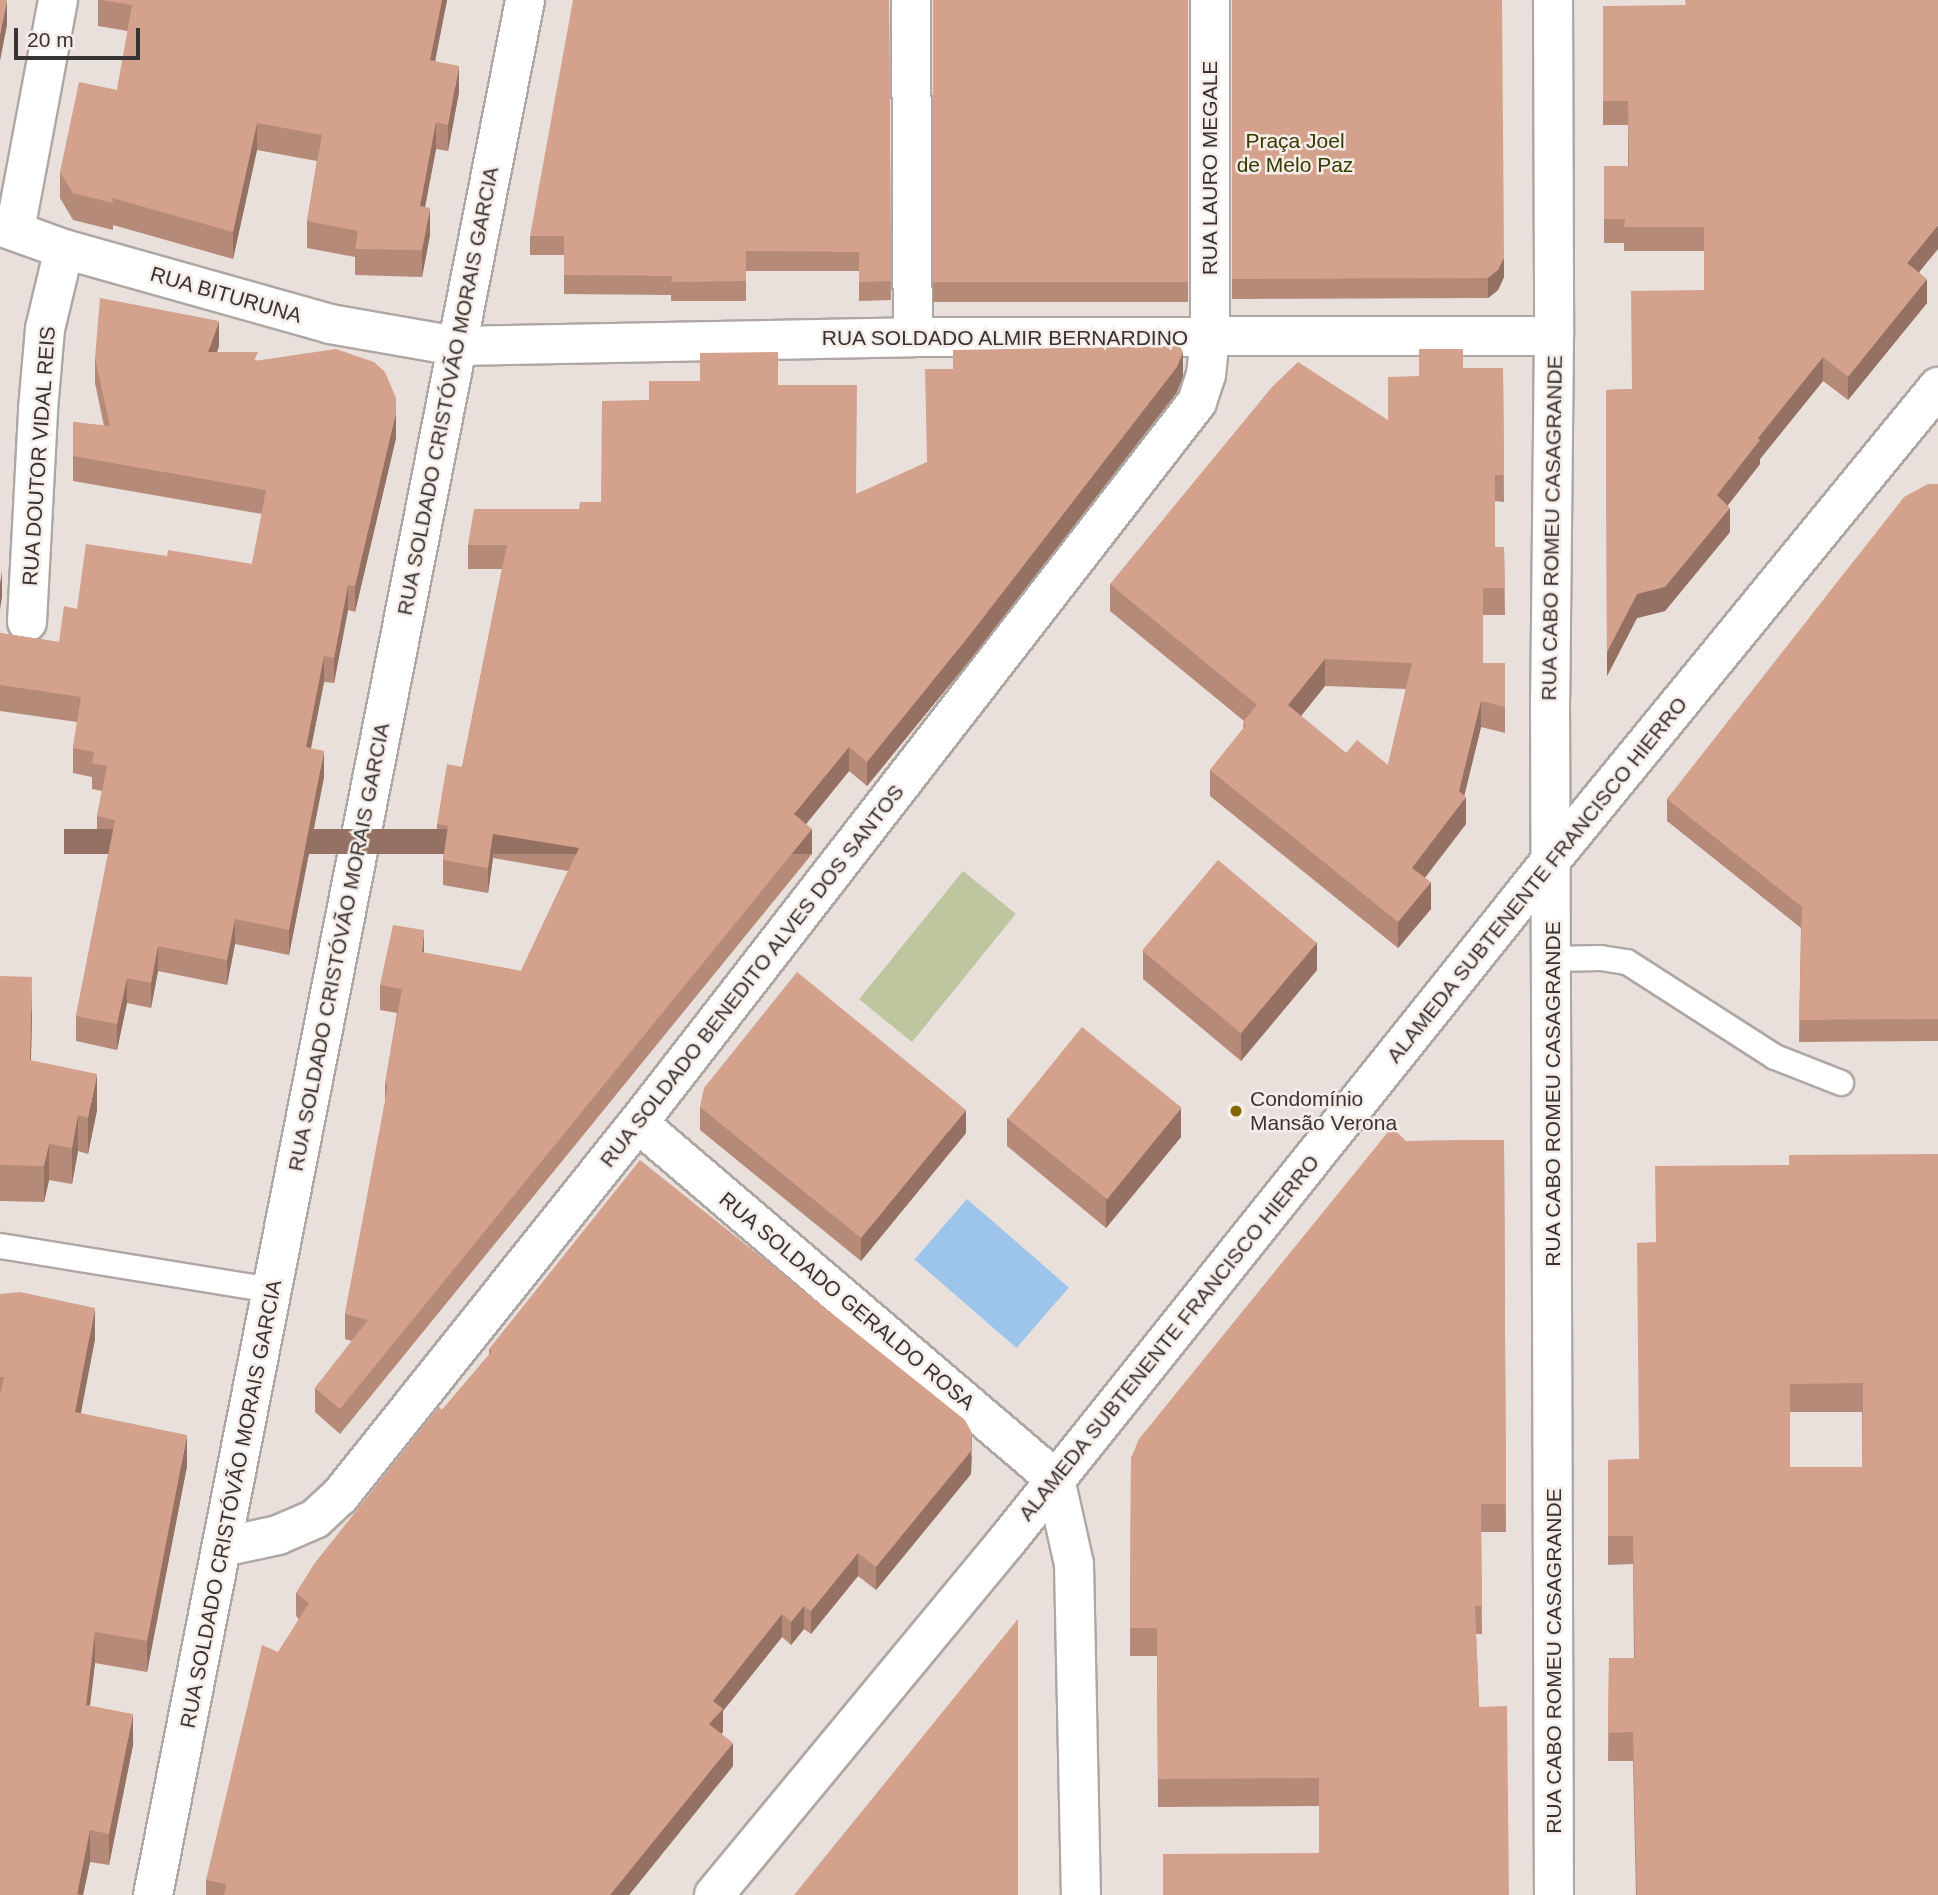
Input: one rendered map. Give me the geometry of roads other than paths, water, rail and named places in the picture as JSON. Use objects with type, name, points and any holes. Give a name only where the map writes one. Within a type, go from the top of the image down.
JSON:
[{"type":"street","points":[[7,228],[58,0]]},
{"type":"street","name":"RUA SOLDADO CRISTÓVÃO MORAIS GARCIA","points":[[153,1895],[525,0]]},
{"type":"street","points":[[911,0],[913,337]]},
{"type":"street","name":"RUA LAURO MEGALE","points":[[1210,0],[1210,336]]},
{"type":"street","name":"RUA CABO ROMEU CASAGRANDE","points":[[1553,0],[1554,336],[1550,697],[1553,959],[1554,1895]]},
{"type":"street","name":"RUA BITURUNA","points":[[7,228],[64,249],[330,324],[456,346]]},
{"type":"street","name":"RUA DOUTOR VIDAL REIS","points":[[27,622],[44,343],[64,249]]},
{"type":"street","name":"RUA SOLDADO BENEDITO ALVES DOS SANTOS","points":[[223,1547],[278,1535],[314,1519],[340,1496],[638,1124],[1197,402],[1206,375],[1210,336]]},
{"type":"street","name":"RUA SOLDADO ALMIR BERNARDINO","points":[[456,346],[913,337],[1554,336]]},
{"type":"street","name":"ALAMEDA SUBTENENTE FRANCISCO HIERRO","points":[[714,1895],[1055,1479],[1552,859],[1938,387]]},
{"type":"street","name":"RUA SOLDADO GERALDO ROSA","points":[[638,1124],[1055,1479]]},
{"type":"street","points":[[1055,1479],[1074,1564],[1081,1895]]},
{"type":"lane","points":[[1553,959],[1601,958],[1627,962],[1775,1057],[1841,1083]]},
{"type":"lane","points":[[0,1247],[272,1290]]},
{"type":"water","points":[[967,1199],[1069,1288],[1016,1348],[915,1259]]},
{"type":"place","name":"Condomínio Mansão Verona","points":[[1236,1111]]},
{"type":"park label","name":"Praça Joel de Melo Paz","points":[[1295,153]]}]
